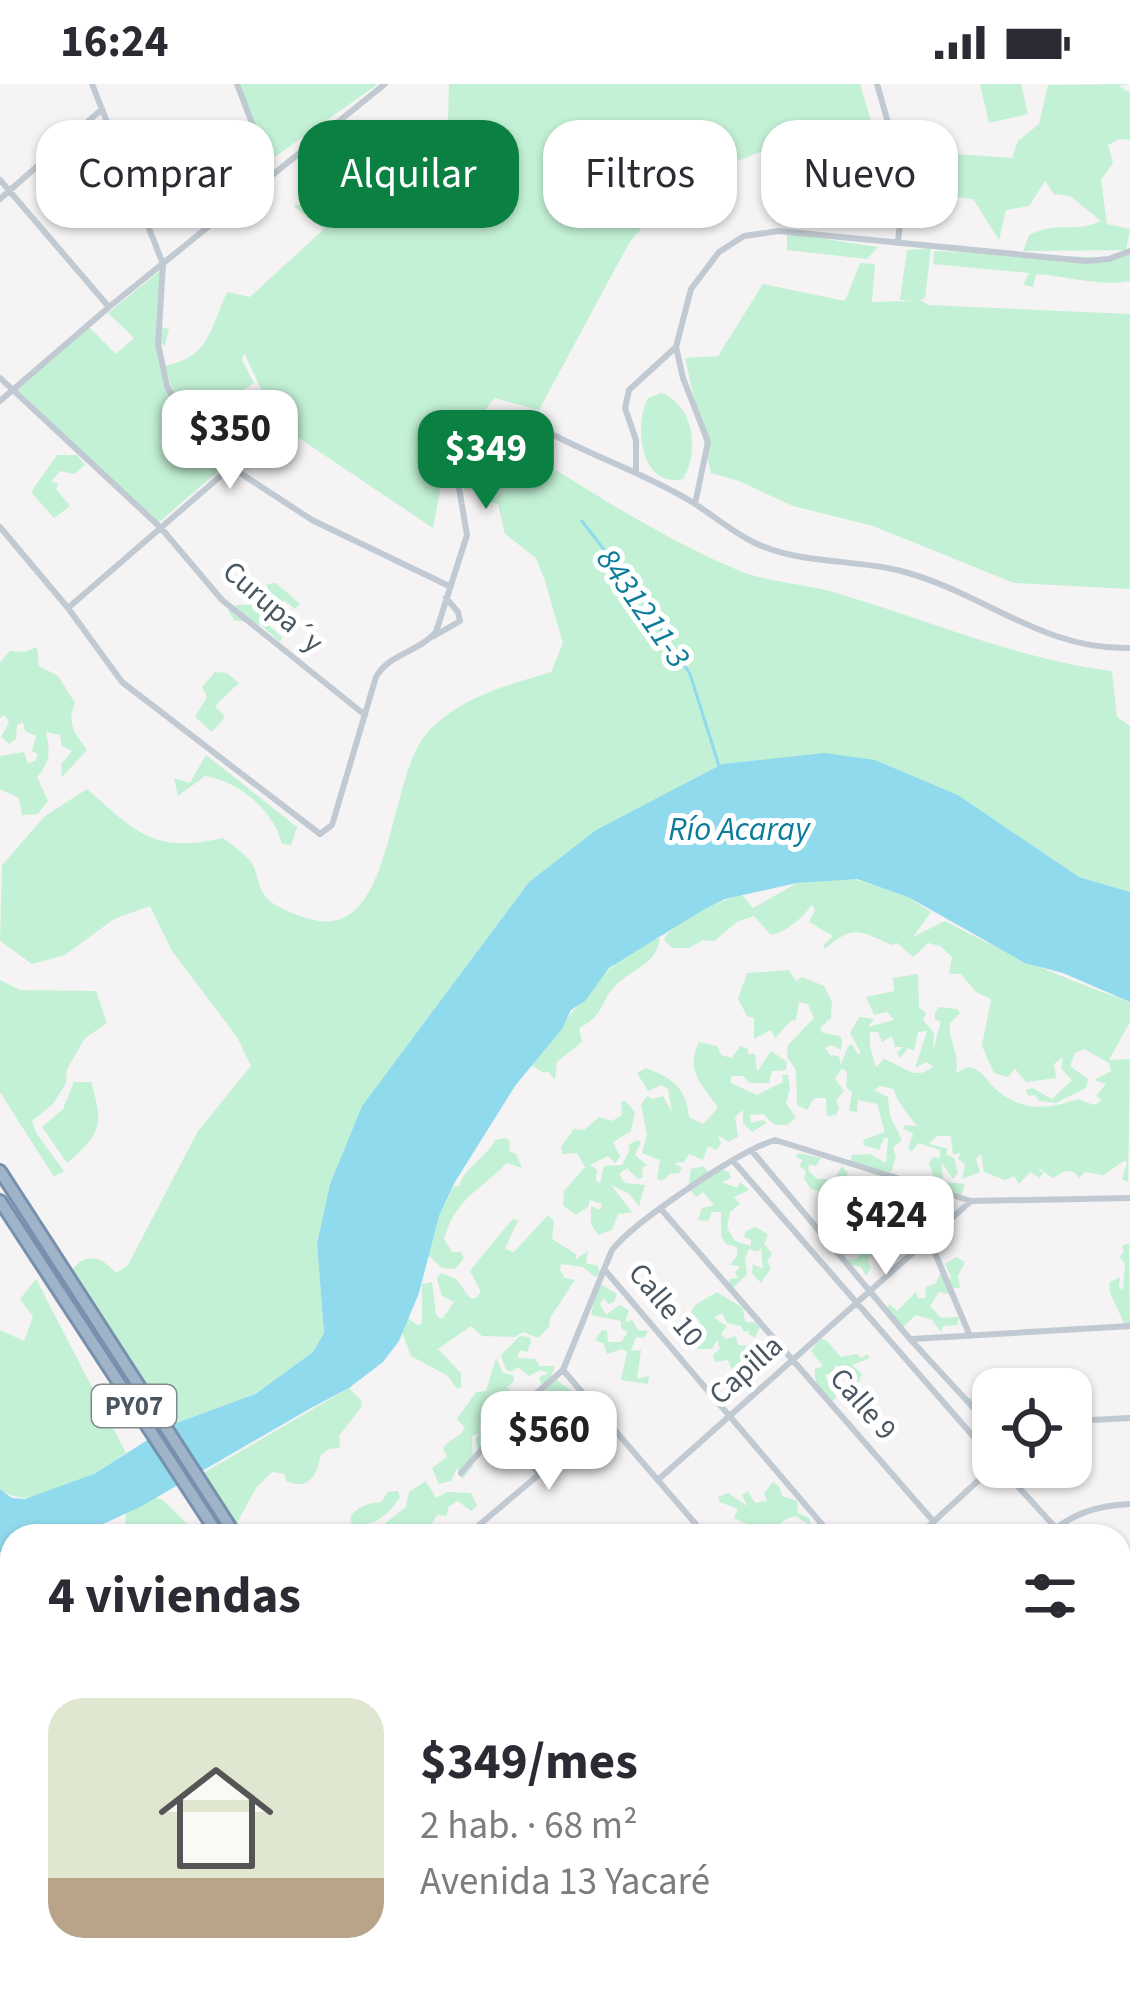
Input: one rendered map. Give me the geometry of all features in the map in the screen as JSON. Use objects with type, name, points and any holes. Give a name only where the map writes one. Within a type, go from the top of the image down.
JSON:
[{"type":"highway","name":"PY07","points":[[0,1171],[228,1524]]},
{"type":"highway","name":"PY07","points":[[0,1201],[212,1524]]},
{"type":"street","points":[[92,84],[163,264],[158,344],[167,386],[187,424],[231,467],[333,532],[449,586]]},
{"type":"street","points":[[237,84],[251,120]]},
{"type":"street","points":[[274,173],[386,84]]},
{"type":"street","points":[[877,84],[904,179],[898,243]]},
{"type":"street","points":[[0,199],[102,110]]},
{"type":"street","points":[[0,181],[109,308]]},
{"type":"street","points":[[0,401],[207,228]]},
{"type":"street","points":[[695,504],[708,442],[676,347],[697,278],[730,243],[779,231],[1086,261],[1130,251]]},
{"type":"street","points":[[636,474],[636,440],[626,398],[676,347]]},
{"type":"street","name":"Curupa´y","points":[[0,378],[161,528],[222,600],[365,715]]},
{"type":"street","points":[[434,636],[467,535],[457,476],[472,451],[499,427],[510,424],[538,428],[636,474],[770,549],[899,570],[957,589],[1051,637],[1081,645],[1130,648]]},
{"type":"street","points":[[68,608],[231,467]]},
{"type":"street","points":[[0,527],[122,682],[314,832],[326,833],[332,825],[384,663],[460,621],[446,598]]},
{"type":"street","points":[[461,1473],[563,1370],[604,1269],[625,1234],[767,1142],[780,1140],[971,1202],[1130,1198]]},
{"type":"street","points":[[752,1151],[972,1406]]},
{"type":"street","points":[[734,1162],[972,1436]]},
{"type":"street","name":"Capilla","points":[[659,1479],[971,1202]]},
{"type":"street","name":"Calle 9","points":[[660,1208],[934,1522]]},
{"type":"street","points":[[930,1241],[970,1336]]},
{"type":"street","name":"Calle 10","points":[[604,1269],[822,1524]]},
{"type":"street","points":[[910,1339],[1130,1326]]},
{"type":"street","points":[[563,1370],[696,1524]]},
{"type":"street","points":[[1092,1420],[1130,1418]]},
{"type":"street","points":[[480,1524],[605,1420]]},
{"type":"street","points":[[500,1429],[539,1473]]},
{"type":"street","points":[[932,1524],[972,1486]]},
{"type":"street","points":[[1018,1488],[1051,1524]]},
{"type":"street","points":[[1061,1524],[1098,1506],[1130,1504]]},
{"type":"green space","points":[[239,84],[378,84],[327,120],[298,120],[298,141],[274,157],[274,120],[253,120]]},
{"type":"green space","points":[[449,84],[860,84],[871,120],[761,120],[761,152],[737,161],[737,120],[543,120],[543,228],[642,228],[629,243],[539,410],[494,398],[445,465],[433,528],[278,424],[244,353],[242,360],[254,383],[191,424],[165,366],[199,349],[227,292],[250,297],[323,228],[519,228],[519,120],[448,120]]},
{"type":"green space","points":[[980,84],[1021,84],[1028,114],[989,123]]},
{"type":"green space","points":[[1130,84],[1119,86],[1130,93],[1130,140],[1108,145],[1113,163],[1101,180],[1107,224],[1130,229],[1126,250],[1023,251],[1029,235],[1101,221],[1070,196],[1054,194],[1045,181],[1029,206],[1006,210],[999,240],[973,199],[958,197],[958,154],[1012,158],[1018,141],[1039,124],[1048,85]]},
{"type":"green space","points":[[787,233],[878,247],[867,259],[787,250]]},
{"type":"green space","points":[[931,248],[925,298],[920,300],[929,305],[1130,314],[1130,589],[1014,583],[873,526],[793,506],[711,473],[685,358],[718,356],[763,284],[845,301],[860,263],[875,264],[872,302],[914,301],[900,300],[907,250]]},
{"type":"green space","points":[[1130,250],[1130,281],[1119,283],[1036,274],[1033,287],[1023,285],[1029,273],[933,264],[934,251],[1114,258]]},
{"type":"green space","points":[[161,270],[156,326],[169,329],[165,345],[158,344],[156,329],[160,370],[185,421],[222,468],[158,523],[16,392],[87,325],[116,354],[134,338],[108,313]]},
{"type":"green space","points":[[661,393],[681,408],[691,430],[691,455],[683,479],[669,480],[658,474],[644,453],[643,410],[648,398]]},
{"type":"green space","points":[[502,436],[644,523],[745,573],[840,594],[1042,658],[1112,671],[1117,717],[1130,726],[1130,892],[1079,877],[958,795],[875,760],[722,764],[596,830],[529,882],[362,1106],[330,1184],[317,1242],[324,1333],[313,1352],[254,1394],[171,1425],[70,1273],[92,1258],[116,1273],[128,1265],[198,1131],[251,1066],[237,1037],[172,951],[150,906],[114,919],[65,955],[32,964],[0,941],[2,865],[45,816],[87,789],[147,836],[179,843],[223,838],[251,862],[266,897],[292,913],[314,920],[340,919],[360,905],[375,880],[404,782],[428,732],[470,701],[551,672],[563,643],[536,558],[505,534],[498,504],[485,501],[472,489],[465,491],[462,483],[470,464]]},
{"type":"green space","points":[[57,455],[77,455],[85,465],[74,474],[60,471],[51,481],[58,484],[56,489],[70,506],[54,518],[31,492]]},
{"type":"green space","points":[[276,583],[300,604],[295,609],[279,602],[264,621],[282,637],[280,642],[261,625],[234,620],[228,610],[237,605],[269,604],[267,584]]},
{"type":"green space","points":[[37,647],[39,666],[58,676],[75,703],[72,723],[87,750],[62,777],[61,764],[72,751],[62,746],[60,735],[46,732],[48,756],[37,777],[48,801],[38,814],[22,815],[19,798],[0,789],[0,756],[24,752],[28,763],[35,761],[36,736],[25,731],[23,722],[9,744],[1,737],[9,722],[5,715],[0,718],[0,662],[10,651]]},
{"type":"green space","points":[[215,672],[227,673],[239,683],[215,706],[225,717],[212,732],[195,717],[207,697],[202,687]]},
{"type":"green space","points":[[206,755],[297,827],[291,845],[282,844],[263,809],[230,784],[205,776],[178,796],[174,778],[190,783]]},
{"type":"green space","points":[[852,878],[910,898],[931,912],[913,937],[945,921],[1036,965],[1130,1002],[1130,1022],[1109,1060],[1130,1059],[1128,1182],[1122,1179],[1124,1161],[1103,1175],[1085,1172],[1079,1178],[1065,1171],[1053,1178],[1037,1167],[1043,1173],[1040,1178],[1030,1172],[1019,1184],[1014,1176],[1005,1180],[984,1172],[981,1154],[976,1159],[980,1172],[962,1179],[965,1164],[958,1159],[960,1153],[953,1155],[951,1136],[937,1136],[929,1144],[948,1149],[946,1154],[954,1158],[958,1173],[953,1179],[942,1163],[943,1182],[965,1184],[961,1196],[936,1183],[929,1163],[933,1157],[940,1158],[940,1150],[918,1143],[912,1151],[908,1149],[913,1133],[903,1129],[917,1126],[894,1089],[880,1086],[874,1090],[888,1097],[890,1116],[902,1140],[893,1147],[896,1157],[891,1172],[850,1163],[852,1155],[870,1154],[886,1163],[888,1138],[879,1150],[864,1145],[863,1140],[885,1132],[877,1104],[858,1100],[857,1112],[849,1111],[852,1092],[846,1087],[847,1072],[842,1068],[835,1079],[844,1091],[836,1100],[836,1115],[827,1116],[826,1098],[814,1098],[807,1110],[797,1105],[796,1070],[787,1057],[788,1045],[814,1018],[808,1004],[799,1002],[796,1020],[775,1038],[771,1030],[754,1039],[754,1018],[747,1016],[738,999],[747,973],[789,970],[796,981],[802,977],[824,986],[832,1002],[831,1018],[820,1028],[840,1036],[841,1050],[831,1045],[825,1048],[839,1056],[841,1065],[848,1046],[852,1044],[861,1053],[850,1033],[859,1017],[874,1019],[868,1027],[894,1020],[887,1012],[874,1015],[866,997],[894,991],[893,978],[918,974],[919,1007],[934,1033],[933,1051],[941,1021],[935,1020],[939,1007],[960,1013],[950,1023],[956,1073],[973,1068],[1006,1097],[1036,1106],[1057,1105],[1078,1099],[1094,1105],[1102,1100],[1096,1096],[1106,1084],[1094,1080],[1111,1071],[1109,1063],[1084,1049],[1075,1053],[1070,1066],[1088,1079],[1086,1088],[1056,1103],[1028,1096],[1026,1090],[1032,1088],[1052,1099],[1072,1080],[1061,1068],[1063,1057],[1054,1064],[1056,1078],[1026,1082],[1015,1069],[1008,1077],[994,1073],[982,1046],[991,999],[976,992],[961,974],[949,974],[952,957],[940,946],[928,943],[913,957],[897,943],[855,932],[825,949],[823,945],[833,936],[809,922],[815,910],[812,905],[794,924],[771,935],[754,916],[737,922],[714,941],[703,940],[689,948],[672,948],[664,940],[710,906],[742,895],[753,908],[797,883]],"holes":[[[927,1031],[915,1068],[926,1062],[933,1066],[915,1073],[884,1059],[876,1067],[870,1032],[878,1032],[882,1042],[892,1036],[895,1047],[903,1047],[897,1053],[900,1058],[908,1048],[914,1051],[918,1032]]]},
{"type":"green space","points":[[660,938],[649,960],[615,986],[598,1013],[579,1028],[582,1042],[557,1062],[555,1080],[548,1071],[531,1065],[605,974],[640,946]]},
{"type":"green space","points":[[0,980],[20,990],[96,991],[107,1023],[85,1038],[53,1104],[32,1121],[64,1171],[54,1177],[0,1092]]},
{"type":"green space","points":[[699,1042],[717,1046],[721,1055],[732,1058],[740,1046],[748,1049],[748,1054],[755,1054],[757,1072],[771,1051],[787,1062],[786,1070],[772,1071],[769,1083],[749,1083],[743,1076],[731,1076],[731,1083],[757,1095],[788,1075],[786,1103],[796,1118],[787,1125],[775,1125],[763,1114],[750,1115],[751,1123],[767,1123],[752,1132],[743,1123],[743,1110],[735,1117],[738,1137],[728,1142],[718,1135],[717,1150],[708,1146],[703,1160],[689,1154],[684,1162],[674,1163],[682,1168],[679,1173],[662,1181],[657,1179],[660,1160],[642,1153],[647,1134],[641,1105],[647,1096],[663,1096],[672,1112],[668,1089],[661,1085],[648,1091],[637,1073],[646,1068],[671,1080],[685,1099],[689,1117],[703,1124],[718,1108],[695,1070]]},
{"type":"green space","points":[[74,1082],[91,1082],[98,1119],[93,1136],[67,1163],[42,1127],[63,1109]]},
{"type":"green space","points":[[621,1101],[635,1113],[631,1131],[613,1142],[620,1157],[615,1163],[608,1156],[590,1165],[597,1170],[600,1183],[604,1166],[622,1165],[628,1145],[637,1140],[641,1142],[635,1155],[647,1165],[642,1168],[643,1177],[638,1179],[627,1168],[619,1174],[625,1183],[645,1185],[639,1206],[628,1193],[611,1185],[632,1212],[618,1214],[612,1230],[598,1235],[591,1224],[591,1206],[600,1210],[602,1204],[590,1200],[576,1215],[563,1205],[564,1191],[585,1167],[577,1153],[562,1154],[561,1147],[574,1129],[584,1130],[599,1117],[612,1121],[622,1115]]},
{"type":"green space","points":[[506,1138],[522,1168],[507,1163],[462,1204],[444,1239],[452,1252],[461,1252],[464,1258],[455,1269],[442,1268],[428,1255],[439,1216],[454,1186],[459,1186],[495,1140]]},
{"type":"green space","points":[[798,1153],[821,1158],[816,1166],[809,1164],[808,1170],[830,1186],[842,1166],[848,1173],[838,1192],[825,1199],[821,1191],[811,1189]]},
{"type":"green space","points":[[704,1166],[709,1174],[720,1169],[729,1172],[731,1178],[722,1182],[737,1188],[740,1182],[749,1190],[734,1197],[740,1204],[730,1212],[727,1228],[735,1241],[751,1246],[751,1240],[744,1237],[746,1231],[755,1227],[768,1234],[764,1244],[772,1254],[767,1261],[771,1268],[761,1283],[752,1273],[753,1264],[763,1269],[761,1248],[758,1252],[749,1249],[747,1274],[732,1289],[728,1283],[738,1278],[735,1273],[740,1266],[730,1265],[737,1247],[726,1244],[721,1236],[721,1212],[712,1212],[708,1221],[698,1220],[702,1208],[714,1205],[703,1192],[696,1197],[688,1188],[691,1169]]},
{"type":"green space","points":[[855,1209],[874,1214],[877,1229],[873,1237],[868,1225],[863,1229],[871,1248],[866,1276],[861,1267],[848,1264],[858,1258],[859,1253],[848,1245],[856,1239],[839,1243],[850,1251],[844,1256],[835,1243],[852,1228],[846,1219]]},
{"type":"green space","points":[[548,1215],[554,1221],[552,1239],[576,1254],[576,1259],[588,1251],[586,1263],[598,1266],[600,1274],[595,1277],[583,1267],[561,1264],[565,1278],[575,1280],[549,1327],[538,1338],[523,1332],[515,1337],[482,1336],[471,1326],[438,1349],[461,1373],[457,1389],[448,1376],[411,1356],[402,1332],[408,1318],[422,1324],[422,1284],[432,1282],[436,1315],[442,1319],[454,1302],[442,1296],[437,1279],[441,1273],[456,1279],[470,1298],[476,1298],[481,1292],[470,1271],[513,1219],[518,1220],[505,1249],[514,1252]]},
{"type":"green space","points":[[1129,1243],[1127,1330],[1109,1290],[1110,1282],[1120,1277],[1123,1290],[1125,1263],[1119,1257],[1122,1246]]},
{"type":"green space","points":[[956,1257],[965,1262],[958,1276],[960,1288],[951,1288],[948,1294],[939,1292],[930,1306],[941,1318],[959,1317],[957,1325],[943,1326],[941,1332],[932,1320],[916,1315],[902,1328],[891,1321],[889,1304],[897,1311],[916,1292],[918,1298],[925,1298],[926,1287],[936,1283],[940,1274],[949,1285],[951,1276],[945,1264]]},
{"type":"green space","points":[[36,1279],[126,1453],[64,1489],[30,1498],[0,1489],[0,1330],[24,1341],[33,1317],[20,1299]]},
{"type":"green space","points":[[597,1286],[617,1294],[614,1302],[608,1304],[604,1298],[600,1304],[606,1315],[619,1305],[629,1310],[625,1322],[632,1320],[638,1330],[648,1331],[644,1338],[636,1337],[631,1351],[641,1350],[637,1379],[649,1376],[648,1384],[621,1380],[627,1352],[607,1354],[604,1344],[595,1340],[602,1330],[607,1331],[608,1342],[621,1342],[628,1332],[621,1328],[621,1321],[591,1315]]},
{"type":"green space","points":[[717,1292],[743,1308],[745,1322],[760,1327],[755,1338],[749,1330],[727,1323],[722,1313],[714,1318],[727,1326],[721,1334],[726,1339],[736,1336],[738,1345],[752,1346],[748,1363],[760,1377],[732,1371],[728,1360],[715,1362],[713,1355],[720,1349],[717,1340],[712,1349],[697,1349],[700,1342],[694,1333],[700,1322],[691,1312]]},
{"type":"green space","points":[[520,1336],[531,1341],[527,1352],[520,1350],[517,1358],[555,1366],[551,1376],[584,1400],[583,1412],[574,1420],[570,1415],[577,1408],[566,1395],[557,1400],[542,1385],[539,1377],[549,1373],[540,1370],[529,1376],[518,1367],[506,1370],[501,1355]]},
{"type":"green space","points":[[820,1338],[841,1357],[867,1354],[870,1358],[852,1365],[862,1374],[855,1391],[849,1385],[853,1373],[843,1374],[836,1364],[825,1375],[836,1397],[831,1403],[815,1380],[815,1369],[823,1366],[811,1351]]},
{"type":"green space","points":[[496,1358],[503,1373],[513,1375],[514,1381],[495,1411],[485,1408],[479,1432],[498,1422],[505,1404],[518,1409],[503,1430],[488,1435],[489,1442],[480,1454],[475,1439],[480,1433],[472,1436],[473,1466],[462,1479],[457,1468],[451,1481],[439,1484],[432,1468],[447,1457],[443,1448],[465,1428],[457,1419],[476,1392],[486,1391]]},
{"type":"green space","points":[[349,1388],[361,1400],[362,1406],[339,1436],[340,1448],[320,1456],[314,1475],[294,1484],[286,1481],[285,1474],[272,1472],[256,1488],[237,1523],[222,1524],[193,1479]]},
{"type":"green space","points":[[426,1481],[436,1498],[447,1492],[471,1493],[477,1506],[471,1511],[458,1501],[448,1507],[447,1516],[437,1515],[432,1524],[385,1524],[406,1507],[409,1492]]},
{"type":"green space","points":[[773,1482],[782,1496],[797,1501],[798,1513],[810,1524],[795,1516],[780,1524],[747,1524],[734,1518],[738,1509],[718,1497],[728,1493],[747,1506],[742,1495],[748,1491],[755,1503],[767,1501],[764,1493]]},
{"type":"green space","points":[[398,1491],[400,1497],[388,1512],[374,1522],[352,1524],[353,1514],[381,1502],[388,1492]]},
{"type":"green space","points":[[154,1497],[187,1524],[125,1524],[126,1514]]},
{"type":"water","name":"Río Acaray","points":[[825,753],[875,760],[958,795],[1079,877],[1130,892],[1130,1002],[1063,973],[1025,963],[910,898],[857,879],[797,883],[725,899],[609,968],[585,1001],[571,1010],[562,1029],[515,1086],[455,1182],[439,1216],[419,1293],[399,1341],[383,1362],[349,1388],[103,1524],[0,1524],[0,1489],[12,1498],[25,1499],[94,1474],[171,1425],[255,1394],[313,1352],[324,1333],[317,1243],[330,1184],[362,1106],[529,882],[596,830],[722,764]]},
{"type":"waterway","name":"8431211-3","points":[[582,521],[644,602],[690,674],[719,766]]}]
